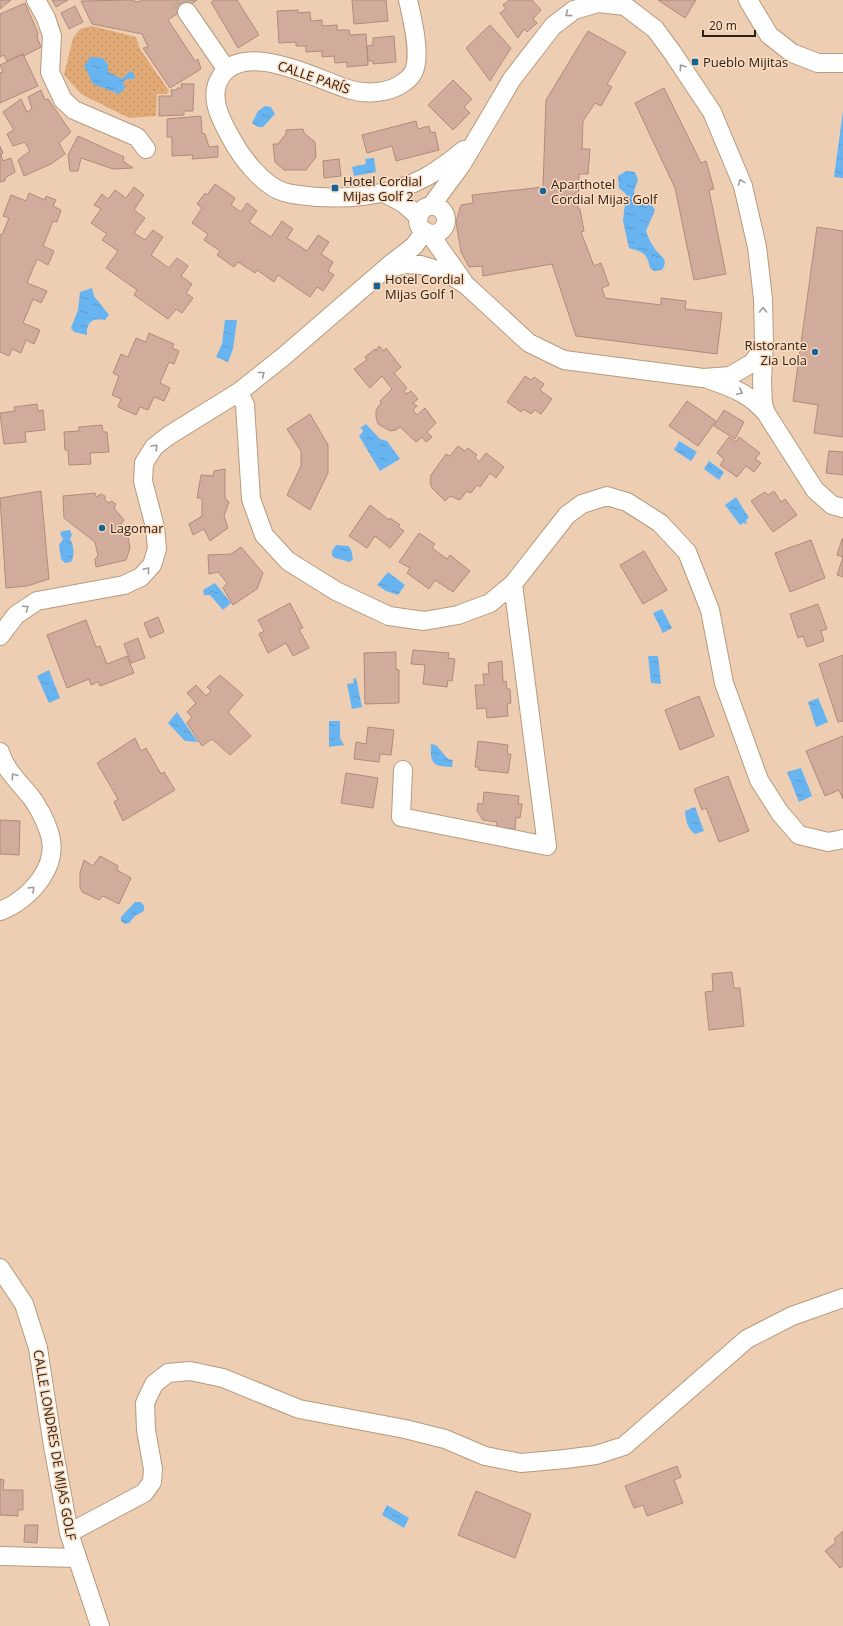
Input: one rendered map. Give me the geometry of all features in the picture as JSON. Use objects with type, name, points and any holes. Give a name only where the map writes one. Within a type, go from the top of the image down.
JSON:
[{"type":"street","points":[[36,0],[46,18],[52,36],[50,72],[63,100],[74,110],[137,137],[146,149]]},
{"type":"street","name":"CALLE PARÍS","points":[[227,70],[237,64],[249,61],[266,62],[281,65],[352,91],[374,93],[390,90],[405,82],[413,73],[416,61],[415,36],[408,0]]},
{"type":"street","points":[[748,0],[769,35],[792,53],[818,64],[843,63]]},
{"type":"street","points":[[0,636],[16,615],[37,601],[124,585],[141,577],[152,565],[157,549],[155,527],[143,481],[144,464],[154,447],[168,436],[240,392],[289,352],[385,268],[414,246],[426,219],[462,164],[472,144],[512,79],[553,26],[574,10],[598,3],[625,6],[655,29],[712,112],[743,186],[757,247],[763,299],[762,381],[763,404],[766,413]]},
{"type":"street","points":[[187,12],[227,70],[218,82],[216,99],[222,122],[236,146],[259,176],[283,192],[316,197],[335,198],[408,193],[423,201],[426,219],[466,285]]},
{"type":"street","points":[[381,194],[425,178],[447,164],[472,144]]},
{"type":"street","points":[[385,268],[406,264],[421,265],[446,273],[466,285],[529,344],[564,360],[703,378],[730,376],[752,363],[763,348]]},
{"type":"street","points":[[703,378],[748,396],[757,402],[766,413],[815,490],[832,505],[843,508]]},
{"type":"street","points":[[240,392],[245,405],[252,499],[264,535],[288,562],[336,591],[390,616],[424,621],[458,616],[490,603],[513,584],[567,515],[582,504],[608,496],[627,502],[660,523],[687,552],[710,610],[724,683],[759,780],[780,814],[799,835],[828,842],[843,839]]},
{"type":"street","points":[[403,770],[401,817],[547,846],[513,584]]},
{"type":"street","points":[[0,752],[2,759],[14,778],[33,799],[47,826],[51,840],[52,854],[49,866],[32,890],[16,902],[0,911]]},
{"type":"street","name":"CALLE LONDRES DE MIJAS GOLF","points":[[0,1268],[24,1304],[38,1348],[53,1446],[69,1533],[76,1558],[100,1626]]},
{"type":"street","points":[[69,1533],[144,1493],[152,1482],[153,1469],[146,1430],[145,1403],[154,1384],[168,1373],[190,1370],[223,1378],[299,1409],[412,1431],[445,1440],[485,1456],[521,1463],[565,1459],[596,1455],[624,1446],[747,1339],[792,1316],[843,1298]]},
{"type":"street","points":[[0,1556],[76,1558]]},
{"type":"shaded area","points":[[92,26],[136,37],[140,49],[169,91],[167,94],[157,94],[156,116],[129,118],[81,94],[64,75],[73,38],[80,29]]},
{"type":"water","points":[[90,57],[103,58],[108,65],[108,72],[122,79],[130,71],[134,74],[135,79],[127,79],[123,82],[125,88],[119,94],[93,84],[84,65]]},
{"type":"water","points":[[265,106],[271,107],[275,114],[263,127],[258,127],[252,123],[258,111]]},
{"type":"water","points":[[843,111],[843,178],[834,177]]},
{"type":"water","points":[[374,158],[376,172],[354,176],[352,167],[366,164],[365,159]]},
{"type":"water","points":[[626,171],[635,172],[638,180],[634,191],[635,201],[651,204],[655,210],[646,231],[655,250],[663,257],[665,262],[662,270],[654,271],[650,268],[644,254],[629,248],[623,221],[626,194],[619,188],[618,176]]},
{"type":"water","points":[[92,288],[94,296],[109,315],[105,320],[97,319],[91,322],[87,330],[87,335],[74,332],[71,328],[78,310],[80,292]]},
{"type":"water","points":[[225,320],[237,320],[233,349],[228,362],[216,357],[222,344]]},
{"type":"water","points":[[366,424],[380,439],[387,441],[400,459],[380,471],[359,436],[363,430],[360,428]]},
{"type":"water","points":[[679,441],[697,452],[691,461],[674,450]]},
{"type":"water","points":[[709,461],[724,472],[719,480],[704,469]]},
{"type":"water","points":[[736,497],[749,518],[746,520],[747,524],[743,523],[740,525],[725,505]]},
{"type":"water","points":[[70,530],[72,535],[70,539],[73,548],[73,556],[71,562],[65,563],[61,559],[59,545],[63,539],[60,533]]},
{"type":"water","points":[[336,545],[348,546],[351,549],[353,559],[350,562],[332,556],[332,551]]},
{"type":"water","points":[[388,572],[405,585],[398,595],[386,591],[377,585]]},
{"type":"water","points":[[215,583],[231,603],[223,610],[210,595],[204,595],[203,590]]},
{"type":"water","points":[[662,609],[672,628],[663,633],[653,613]]},
{"type":"water","points":[[648,656],[658,656],[661,684],[651,683]]},
{"type":"water","points":[[49,670],[60,698],[49,703],[37,676]]},
{"type":"water","points":[[356,678],[362,707],[352,709],[347,684],[354,683],[353,679]]},
{"type":"water","points":[[818,698],[828,722],[816,727],[808,702]]},
{"type":"water","points":[[177,712],[198,742],[185,741],[168,723]]},
{"type":"water","points":[[329,721],[340,721],[340,738],[344,745],[329,747]]},
{"type":"water","points":[[431,744],[436,745],[448,759],[453,760],[452,767],[441,766],[434,763],[431,756]]},
{"type":"water","points":[[801,768],[812,796],[799,802],[787,772]]},
{"type":"water","points":[[695,807],[704,831],[695,834],[687,824],[685,811]]},
{"type":"water","points":[[135,902],[141,902],[144,906],[144,911],[135,916],[129,923],[125,924],[121,921],[121,917]]},
{"type":"water","points":[[387,1505],[409,1518],[404,1528],[382,1515]]},
{"type":"building","points":[[0,0],[11,0],[0,9]]},
{"type":"building","points":[[52,0],[68,0],[56,7]]},
{"type":"building","points":[[131,0],[138,2],[141,0],[197,0],[168,20],[195,61],[198,59],[201,69],[170,88],[143,48],[148,47],[142,34],[92,24],[81,1]]},
{"type":"building","points":[[215,0],[237,0],[259,35],[238,48],[211,2]]},
{"type":"building","points":[[352,0],[386,0],[388,21],[354,24]]},
{"type":"building","points":[[509,0],[532,0],[541,10],[533,19],[537,23],[527,32],[524,29],[518,38],[500,13],[506,9],[503,5]]},
{"type":"building","points":[[658,0],[696,0],[685,18]]},
{"type":"building","points":[[25,3],[38,33],[37,37],[41,47],[24,56],[23,54],[7,61],[4,55],[0,57],[0,14]]},
{"type":"building","points":[[75,6],[83,22],[69,29],[61,13]]},
{"type":"building","points":[[298,10],[298,13],[310,12],[311,21],[322,20],[322,26],[337,25],[337,30],[349,30],[350,35],[366,34],[368,65],[347,67],[347,62],[335,63],[334,56],[322,57],[322,51],[306,52],[306,46],[296,46],[296,42],[279,43],[277,11]]},
{"type":"building","points":[[490,25],[511,48],[490,81],[466,48]]},
{"type":"building","name":"Aparthotel Cordial Mijas Golf","points":[[588,31],[626,52],[607,84],[612,87],[601,106],[595,103],[583,121],[582,149],[590,149],[588,174],[579,174],[578,208],[580,209],[584,231],[581,232],[594,266],[601,263],[609,285],[602,288],[605,298],[661,305],[661,298],[686,301],[685,309],[722,313],[717,354],[576,336],[552,264],[483,276],[482,266],[469,267],[461,252],[456,222],[461,205],[473,203],[472,195],[543,187],[546,100]]},
{"type":"building","points":[[394,36],[396,62],[373,64],[373,61],[368,61],[367,46],[373,45],[373,38]]},
{"type":"building","points":[[23,54],[38,86],[0,103],[0,73],[3,72],[0,65]]},
{"type":"building","points":[[453,80],[472,99],[464,107],[470,113],[453,130],[428,105]]},
{"type":"building","points":[[181,84],[194,84],[193,111],[184,111],[184,115],[159,116],[159,96],[172,96],[171,90],[182,88]]},
{"type":"building","name":"Aparthotel Cordial Mijas Golf","points":[[664,88],[701,163],[706,161],[714,189],[709,190],[726,274],[694,280],[675,188],[635,103]]},
{"type":"building","points":[[41,90],[45,100],[48,99],[71,132],[59,143],[65,154],[51,164],[24,176],[18,160],[30,151],[25,142],[13,146],[7,134],[14,130],[3,112],[21,99],[27,112],[32,109],[28,97]]},
{"type":"building","points":[[201,116],[202,133],[205,134],[209,147],[218,146],[218,157],[192,159],[193,155],[172,156],[172,137],[167,137],[167,119]]},
{"type":"building","points":[[416,121],[418,129],[429,126],[431,133],[435,132],[439,150],[396,161],[392,146],[367,153],[362,135]]},
{"type":"building","points":[[303,129],[304,133],[315,142],[316,157],[306,170],[284,170],[275,162],[273,144],[278,144],[286,134],[286,130]]},
{"type":"building","points":[[78,136],[124,157],[123,161],[133,168],[113,169],[81,158],[78,171],[70,171],[68,155]]},
{"type":"building","points":[[0,146],[3,153],[1,155],[3,161],[11,158],[15,172],[5,178],[5,181],[0,182]]},
{"type":"building","points":[[339,159],[341,176],[324,178],[323,161]]},
{"type":"building","points":[[215,184],[235,198],[231,205],[241,212],[247,203],[257,211],[249,222],[271,237],[282,221],[293,229],[287,238],[307,251],[318,235],[329,242],[321,254],[333,262],[328,271],[334,275],[323,291],[317,287],[310,297],[278,275],[274,282],[257,270],[255,273],[238,262],[234,267],[217,255],[220,251],[204,240],[208,234],[192,223],[202,208],[197,204],[205,193],[207,195]]},
{"type":"building","points":[[134,187],[144,195],[134,210],[145,218],[134,233],[145,240],[153,230],[163,237],[151,255],[169,268],[177,258],[188,266],[181,276],[192,284],[186,293],[193,298],[182,313],[176,309],[168,319],[134,295],[137,290],[106,268],[118,251],[102,240],[107,234],[91,223],[101,209],[94,205],[102,194],[108,199],[115,190],[126,198]]},
{"type":"building","points":[[29,193],[45,200],[46,196],[56,200],[53,206],[61,210],[57,222],[53,221],[43,246],[54,251],[48,265],[37,259],[27,283],[47,291],[41,303],[33,299],[23,323],[40,330],[34,344],[26,340],[21,353],[12,349],[9,356],[0,352],[0,234],[2,235],[9,218],[3,216],[11,195],[26,201]]},
{"type":"building","points":[[817,227],[843,231],[843,437],[814,433],[818,405],[793,401]]},
{"type":"building","points":[[149,333],[174,344],[172,348],[179,351],[174,364],[169,362],[160,383],[170,388],[164,401],[154,397],[148,410],[140,407],[136,415],[118,407],[121,399],[112,395],[119,376],[113,373],[121,354],[128,357],[136,338],[146,342]]},
{"type":"building","points":[[379,346],[384,351],[386,348],[401,367],[394,373],[407,388],[404,391],[406,394],[411,391],[418,399],[413,403],[417,406],[413,410],[417,415],[425,408],[436,423],[427,432],[432,437],[426,442],[422,437],[416,442],[400,427],[396,430],[390,431],[378,424],[376,410],[381,403],[380,401],[392,389],[382,376],[370,388],[354,369],[367,360],[365,357],[375,349],[376,351]]},
{"type":"building","points":[[525,376],[531,380],[534,377],[544,384],[540,390],[552,399],[541,414],[535,410],[531,414],[523,409],[521,412],[507,402]]},
{"type":"building","points":[[687,401],[716,421],[698,446],[669,426]]},
{"type":"building","points":[[37,404],[38,411],[43,410],[45,430],[25,432],[26,442],[4,444],[0,413],[15,411],[14,407]]},
{"type":"building","points":[[724,410],[744,422],[735,439],[714,426]]},
{"type":"building","points":[[310,414],[328,445],[328,473],[310,510],[287,495],[301,466],[301,451],[287,429]]},
{"type":"building","points":[[102,425],[103,432],[107,432],[109,452],[90,453],[91,464],[69,465],[68,450],[65,450],[64,432],[79,431],[79,427]]},
{"type":"building","points":[[729,437],[736,442],[739,437],[760,453],[755,459],[761,463],[754,472],[746,466],[737,477],[720,465],[724,459],[717,453]]},
{"type":"building","points":[[458,446],[465,451],[468,448],[477,455],[475,457],[479,462],[486,453],[504,467],[496,478],[490,473],[480,487],[477,485],[471,493],[467,491],[460,500],[450,496],[445,501],[432,488],[430,483],[431,475],[446,454],[450,456]]},
{"type":"building","points":[[829,451],[843,452],[843,475],[826,473]]},
{"type":"building","points":[[225,469],[225,498],[229,502],[224,516],[228,528],[210,541],[204,529],[193,535],[189,524],[202,516],[202,498],[197,498],[201,475],[213,476],[214,471]]},
{"type":"building","points":[[41,491],[49,579],[27,586],[6,588],[0,498]]},
{"type":"building","points":[[774,491],[781,502],[785,499],[797,515],[773,532],[751,501],[765,492],[768,495]]},
{"type":"building","name":"Lagomar","points":[[95,493],[96,497],[101,494],[105,496],[105,500],[109,503],[111,501],[116,504],[114,508],[124,520],[121,524],[127,531],[130,548],[126,560],[96,567],[95,559],[98,556],[95,542],[64,518],[63,496]]},
{"type":"building","points":[[370,505],[389,520],[390,518],[400,525],[398,527],[404,531],[390,548],[375,536],[367,548],[349,536]]},
{"type":"building","points":[[419,533],[435,544],[432,548],[447,559],[450,555],[470,571],[453,592],[435,580],[429,589],[407,573],[410,568],[399,562]]},
{"type":"building","points":[[843,539],[843,557],[837,555]]},
{"type":"building","points":[[811,540],[825,578],[790,592],[775,553]]},
{"type":"building","points":[[241,547],[263,573],[257,589],[233,605],[223,588],[227,583],[218,572],[209,574],[208,555],[231,554]]},
{"type":"building","points":[[644,551],[667,590],[643,604],[620,565]]},
{"type":"building","points":[[843,557],[843,577],[837,575]]},
{"type":"building","points":[[290,603],[303,628],[299,629],[309,648],[293,656],[286,643],[268,653],[259,634],[264,631],[258,620]]},
{"type":"building","points":[[818,604],[827,629],[821,631],[824,641],[807,647],[803,636],[798,638],[790,614]]},
{"type":"building","points":[[158,617],[164,632],[150,638],[144,623]]},
{"type":"building","points":[[86,620],[96,647],[100,646],[107,664],[127,656],[134,673],[100,686],[98,682],[91,685],[89,679],[67,688],[47,635]]},
{"type":"building","points":[[138,638],[145,658],[131,663],[124,644]]},
{"type":"building","points":[[413,650],[449,653],[448,658],[455,659],[452,681],[448,680],[447,687],[423,684],[425,665],[411,664]]},
{"type":"building","points":[[396,652],[396,669],[399,670],[399,703],[365,704],[364,653]]},
{"type":"building","points":[[843,655],[843,721],[838,722],[819,664]]},
{"type":"building","points":[[502,661],[503,682],[506,681],[507,689],[510,689],[511,703],[507,704],[508,716],[487,718],[486,708],[477,709],[475,685],[484,685],[483,674],[489,674],[488,663]]},
{"type":"building","points":[[220,675],[243,695],[228,712],[251,736],[230,755],[212,739],[202,746],[187,723],[192,717],[187,712],[196,703],[187,693],[196,685],[206,696],[211,691],[207,687]]},
{"type":"building","points":[[699,696],[714,736],[680,750],[665,710]]},
{"type":"building","points":[[368,727],[394,730],[391,755],[380,754],[379,762],[354,759],[356,742],[366,744]]},
{"type":"building","points":[[843,736],[843,799],[839,790],[825,796],[806,751]]},
{"type":"building","points":[[135,738],[141,751],[146,748],[161,774],[164,772],[175,790],[123,821],[114,802],[118,799],[97,763]]},
{"type":"building","points":[[478,741],[508,745],[507,754],[511,754],[508,773],[478,770],[479,767],[475,767]]},
{"type":"building","points":[[346,773],[378,778],[373,808],[341,803]]},
{"type":"building","points":[[728,776],[749,831],[719,842],[706,808],[702,810],[694,789]]},
{"type":"building","points":[[484,792],[519,796],[518,804],[522,804],[520,818],[516,817],[515,829],[496,828],[497,822],[483,820],[477,811],[478,803],[483,804]]},
{"type":"building","points":[[0,820],[20,821],[19,855],[0,854]]},
{"type":"building","points":[[100,856],[118,866],[117,870],[131,878],[119,904],[103,896],[99,900],[82,892],[80,887],[80,873],[84,860],[93,866]]},
{"type":"building","points":[[732,972],[734,988],[740,988],[744,1026],[709,1030],[705,992],[713,991],[712,974]]},
{"type":"building","points":[[677,1466],[681,1477],[674,1480],[683,1503],[647,1516],[643,1505],[634,1508],[625,1486]]},
{"type":"building","points":[[0,1479],[4,1480],[3,1490],[23,1490],[23,1510],[18,1510],[18,1516],[0,1515]]},
{"type":"building","points":[[476,1491],[531,1514],[515,1558],[458,1535]]},
{"type":"building","points":[[25,1525],[38,1525],[37,1543],[24,1542]]},
{"type":"building","points":[[843,1531],[843,1566],[840,1568],[825,1551],[836,1542],[834,1539]]},
{"type":"tunnel","points":[[179,0],[187,12]]},
{"type":"place","name":"Pueblo Mijitas","points":[[695,62]]},
{"type":"place","name":"Hotel Cordial Mijas Golf 2","points":[[335,188]]},
{"type":"place","name":"Aparthotel Cordial Mijas Golf","points":[[543,191]]},
{"type":"place","name":"Hotel Cordial Mijas Golf 1","points":[[377,286]]},
{"type":"place","name":"Ristorante Zia Lola","points":[[815,352]]},
{"type":"place","name":"Lagomar","points":[[102,528]]}]
